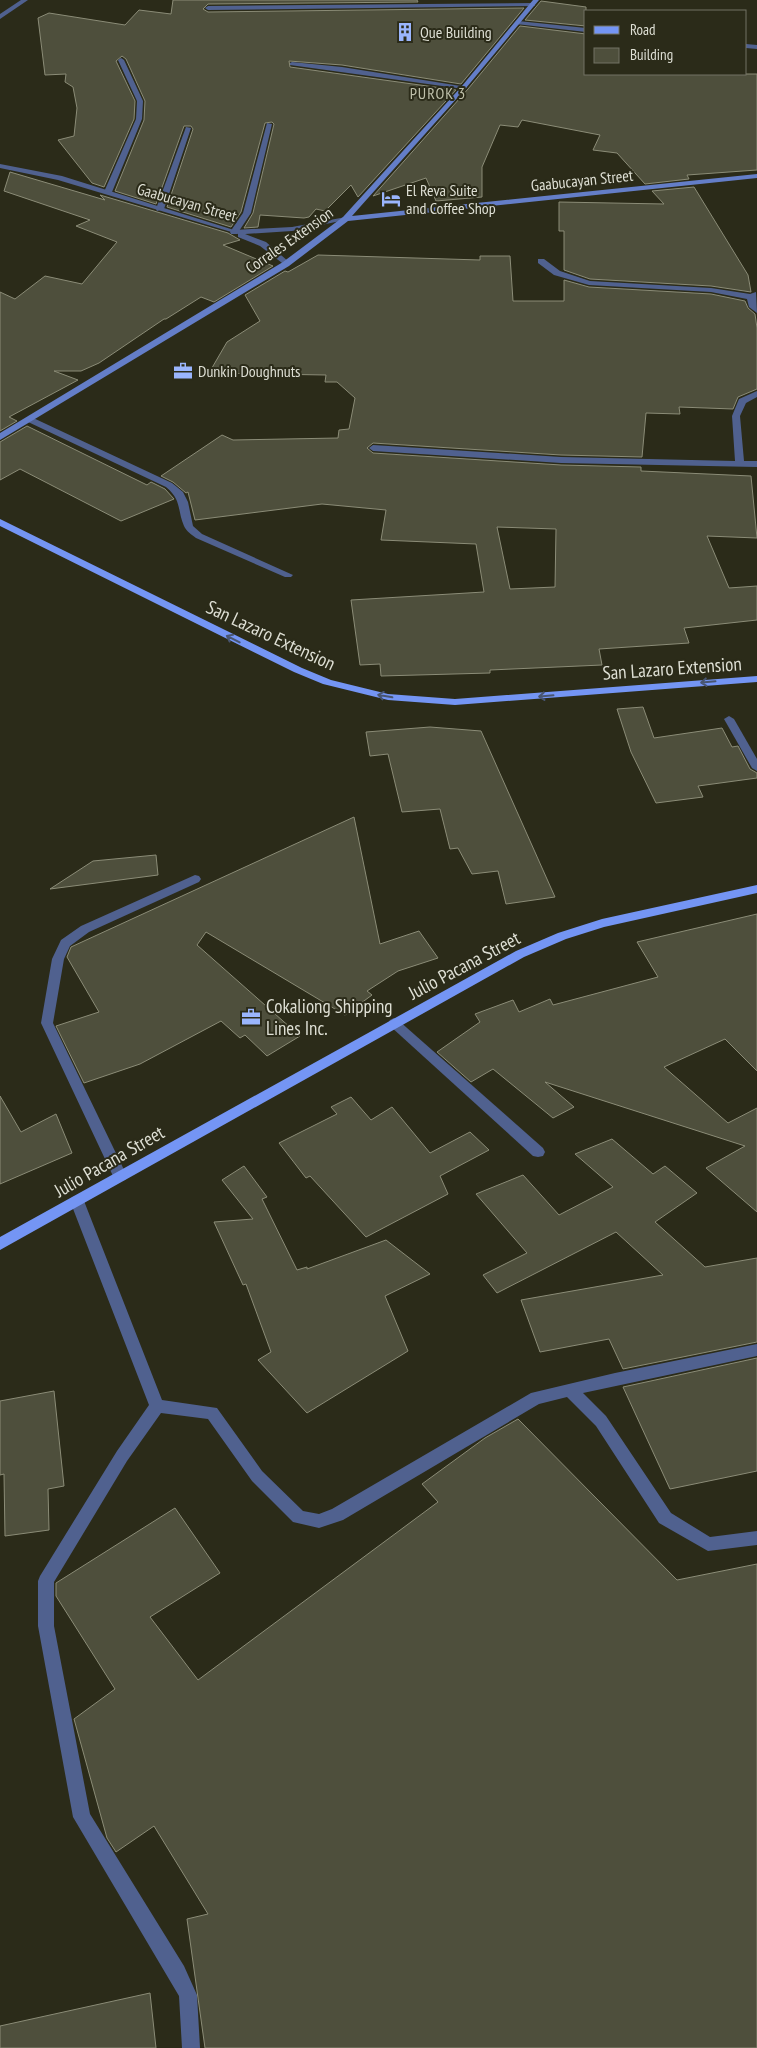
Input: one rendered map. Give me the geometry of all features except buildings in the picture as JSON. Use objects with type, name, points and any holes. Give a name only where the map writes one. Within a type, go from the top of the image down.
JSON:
[{"type":"main road","name":"Corrales Extension","points":[[0,437],[286,264],[346,219],[464,87],[534,2]]},
{"type":"main road","name":"Gaabucayan Street","points":[[346,219],[757,176]]},
{"type":"main road","name":"San Lazaro Extension","points":[[0,522],[298,670],[327,682],[388,697],[455,702],[757,679]]},
{"type":"main road","name":"Julio Pacana Street","points":[[0,1244],[520,954],[562,936],[602,923],[652,910],[757,888]]},
{"type":"street","points":[[0,17],[25,0]]},
{"type":"street","points":[[208,8],[534,2]]},
{"type":"street","points":[[518,23],[584,30]]},
{"type":"street","points":[[108,192],[139,119],[140,101],[122,60]]},
{"type":"street","points":[[292,64],[342,69],[464,87]]},
{"type":"street","points":[[269,124],[247,213],[234,232],[263,244],[286,264]]},
{"type":"street","points":[[160,209],[188,128]]},
{"type":"street","name":"Gaabucayan Street","points":[[0,166],[59,178],[234,232],[292,229],[346,219]]},
{"type":"street","points":[[541,261],[557,273],[588,283],[711,290],[754,295],[753,307],[757,311]]},
{"type":"street","points":[[740,464],[736,416],[742,401],[757,394]]},
{"type":"street","points":[[29,419],[169,485],[178,492],[183,502],[189,527],[200,536],[288,575]]},
{"type":"street","points":[[373,448],[561,460],[757,464]]},
{"type":"street","points":[[729,719],[757,768]]},
{"type":"street","points":[[120,1176],[47,1023],[58,959],[65,943],[85,929],[195,879]]},
{"type":"street","points":[[394,1023],[538,1152]]},
{"type":"street","points":[[77,1201],[157,1406]]},
{"type":"street","points":[[157,1406],[212,1413],[257,1476],[299,1517],[319,1521],[338,1514],[536,1398],[615,1379],[757,1350]]},
{"type":"street","points":[[570,1390],[601,1422],[665,1518],[708,1544],[757,1538]]},
{"type":"street","points":[[157,1406],[122,1456],[46,1581],[46,1626],[82,1817],[172,1965],[188,1995],[191,2048]]},
{"type":"place","name":"Que Building","points":[[405,32]]},
{"type":"place","name":"El Reva Suite and Coffee Shop","points":[[391,199]]},
{"type":"place","name":"Dunkin Doughnuts","points":[[183,371]]},
{"type":"place","name":"Cokaliong Shipping Lines Inc.","points":[[251,1017]]},
{"type":"district","name":"PUROK 3","points":[[438,93]]}]
